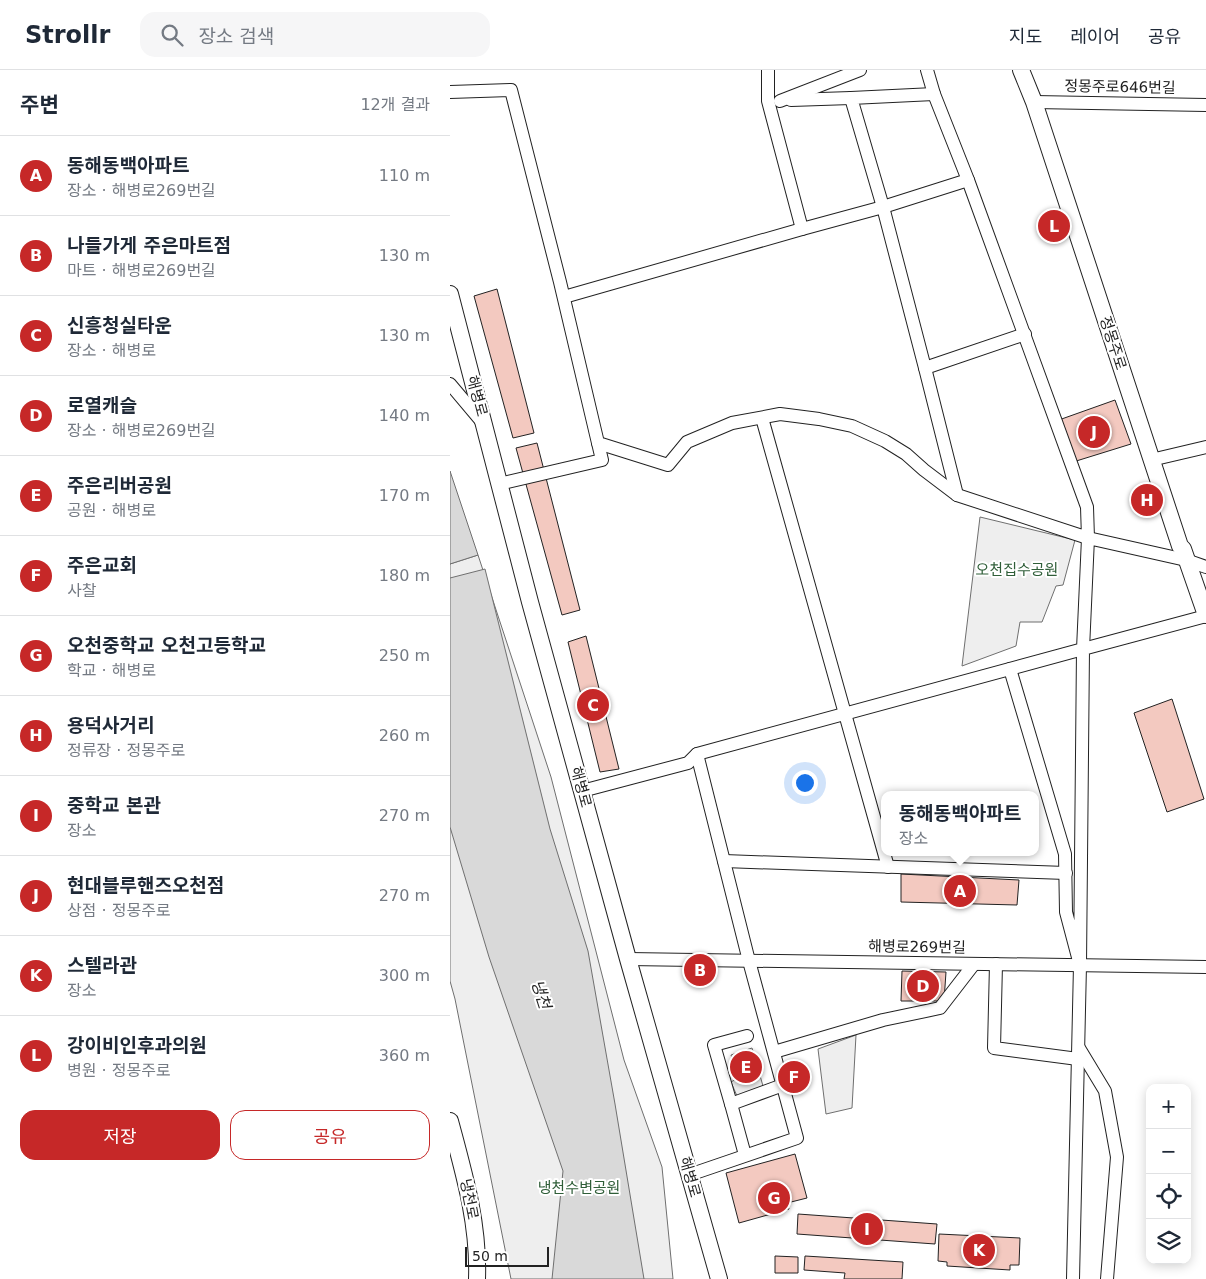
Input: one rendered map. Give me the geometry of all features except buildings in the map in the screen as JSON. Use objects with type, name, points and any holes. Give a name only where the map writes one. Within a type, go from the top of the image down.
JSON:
[{"type":"main road","name":"정몽주로","points":[[1021,70],[1034,102],[1152,460],[1206,616]]},
{"type":"main road","name":"해병로","points":[[450,294],[582,792],[718,1279]]},
{"type":"main road","name":"냉천로","points":[[450,1121],[469,1191],[478,1254],[477,1279]]},
{"type":"street","points":[[768,70],[802,228]]},
{"type":"street","points":[[774,101],[860,70]]},
{"type":"street","points":[[927,70],[934,94],[968,180],[1088,507],[1083,649],[1080,965],[1073,1279]]},
{"type":"street","points":[[450,92],[511,90],[564,297],[602,460],[499,484]]},
{"type":"street","points":[[774,101],[934,94]]},
{"type":"street","points":[[851,98],[883,207],[957,494]]},
{"type":"street","name":"정몽주로646번길","points":[[1034,102],[1206,106]]},
{"type":"street","points":[[564,297],[802,228],[883,207],[968,180]]},
{"type":"street","points":[[925,368],[1025,334]]},
{"type":"street","points":[[450,384],[484,424]]},
{"type":"street","points":[[598,443],[668,465],[687,442],[732,423],[780,414],[819,419],[852,426],[885,441],[906,454],[957,494],[1088,538],[1186,560],[1206,567]]},
{"type":"street","points":[[762,418],[881,842]]},
{"type":"street","points":[[1152,460],[1206,447]]},
{"type":"street","points":[[582,792],[688,763],[697,754],[1206,616]]},
{"type":"street","points":[[1010,669],[1065,854],[1066,912],[1080,965]]},
{"type":"street","points":[[689,1175],[797,1138],[749,961],[697,754]]},
{"type":"street","points":[[885,856],[888,867]]},
{"type":"street","points":[[724,861],[1066,873]]},
{"type":"street","name":"해병로269번길","points":[[628,959],[1206,967]]},
{"type":"street","points":[[774,1052],[883,1020],[940,1008],[974,964]]},
{"type":"street","points":[[996,964],[994,1048],[1078,1053]]},
{"type":"street","points":[[745,1155],[714,1045],[747,1036]]},
{"type":"street","points":[[1078,1053],[1105,1091],[1117,1156],[1107,1279]]},
{"type":"street","points":[[731,1104],[782,1085]]},
{"type":"green space","name":"오천집수공원","points":[[980,517],[1075,540],[1063,585],[1056,586],[1042,622],[1020,622],[1016,646],[962,666]]},
{"type":"green space","name":"냉천수변공원","points":[[478,555],[551,777],[624,1060],[662,1167],[673,1279],[511,1279],[450,981],[450,564]]},
{"type":"green space","points":[[856,1035],[852,1108],[826,1114],[818,1049]]},
{"type":"green space","points":[[752,1048],[763,1086],[737,1096],[731,1082],[738,1078],[731,1055]]},
{"type":"water","points":[[450,471],[478,555],[450,564]]},
{"type":"water","name":"냉천수변공원","points":[[485,569],[550,829],[588,951],[644,1279],[552,1279],[563,1171],[489,957],[450,827],[450,578]]},
{"type":"place","name":"강이비인후과의원","points":[[1054,226]]},
{"type":"place","name":"현대블루핸즈오천점","points":[[1094,432]]},
{"type":"place","name":"용덕사거리","points":[[1147,500]]},
{"type":"place","name":"신흥청실타운","points":[[593,705]]},
{"type":"place","name":"동해동백아파트","points":[[960,891]]},
{"type":"place","name":"나들가게 주은마트점","points":[[700,970]]},
{"type":"place","name":"로열캐슬","points":[[923,986]]},
{"type":"place","name":"주은리버공원","points":[[746,1067]]},
{"type":"place","name":"주은교회","points":[[794,1077]]},
{"type":"place","name":"오천중학교 오천고등학교","points":[[774,1198]]},
{"type":"place","name":"중학교 본관","points":[[867,1229]]},
{"type":"place","name":"스텔라관","points":[[979,1250]]},
{"type":"water label","name":"냉천","points":[[541,994]]}]
